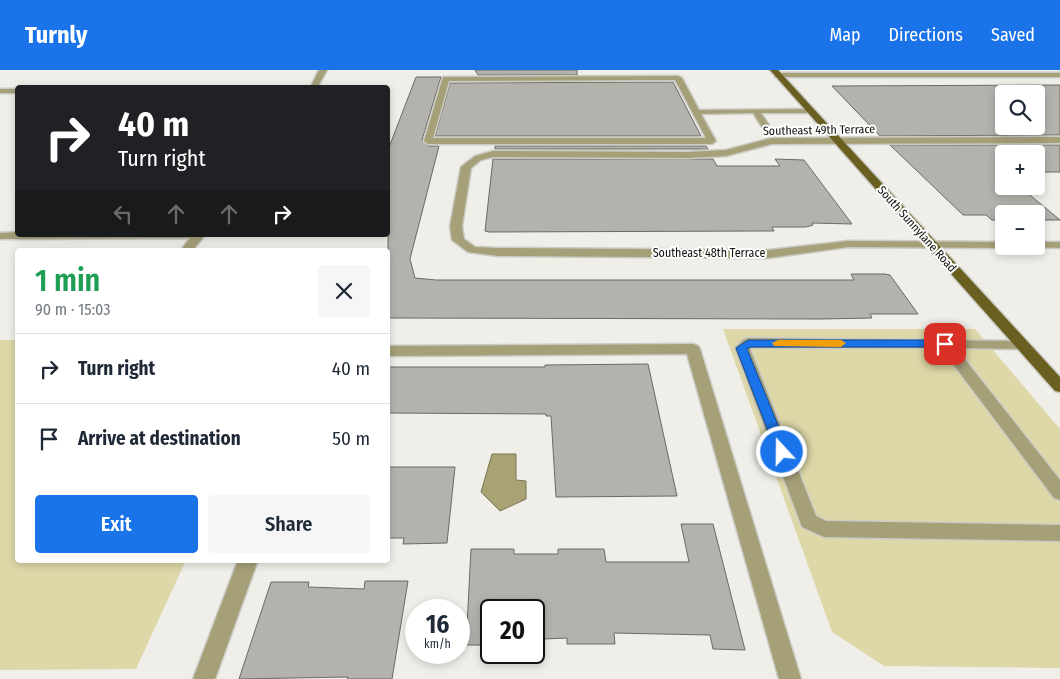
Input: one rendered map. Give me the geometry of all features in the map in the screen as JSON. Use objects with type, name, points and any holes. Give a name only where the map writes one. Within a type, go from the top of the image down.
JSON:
[{"type":"main road","name":"South Sunnylane Road","points":[[776,73],[1060,388]]},
{"type":"street","points":[[315,85],[323,70]]},
{"type":"street","points":[[776,73],[1060,75]]},
{"type":"street","points":[[446,78],[678,78],[696,112],[712,141],[428,141],[446,78]]},
{"type":"street","points":[[0,91],[15,91]]},
{"type":"street","points":[[754,111],[764,125]]},
{"type":"street","points":[[696,112],[811,111]]},
{"type":"street","name":"Southeast 49th Terrace","points":[[460,200],[466,167],[478,158],[493,154],[708,155],[726,153],[772,141],[1060,140]]},
{"type":"street","name":"Southeast 48th Terrace","points":[[460,200],[456,226],[458,240],[472,250],[498,252],[769,254],[848,244],[995,245]]},
{"type":"street","points":[[0,236],[15,236]]},
{"type":"street","points":[[189,248],[197,237]]},
{"type":"street","points":[[1045,245],[1060,245]]},
{"type":"street","points":[[1021,344],[748,343],[742,348],[809,521],[824,529],[1060,533]]},
{"type":"street","points":[[945,344],[1060,493]]},
{"type":"street","points":[[390,351],[692,350],[790,679]]},
{"type":"street","points":[[204,679],[247,563]]},
{"type":"shaded area","points":[[723,329],[975,329],[1060,429],[1060,668],[884,666],[832,632]]},
{"type":"shaded area","points":[[0,340],[15,340],[15,563],[185,563],[136,669],[0,670]]},
{"type":"shaded area","points":[[492,454],[516,454],[516,480],[526,481],[526,499],[500,511],[481,492]]},
{"type":"building","points":[[475,70],[577,70],[577,75],[478,75]]},
{"type":"building","points":[[416,77],[441,77],[422,140],[428,146],[439,146],[410,259],[415,278],[436,280],[854,280],[851,274],[885,274],[890,275],[918,314],[870,314],[872,318],[821,319],[390,318],[390,248],[388,248],[388,237],[390,237],[390,145]]},
{"type":"building","points":[[673,82],[701,136],[435,136],[450,83]]},
{"type":"building","points":[[995,85],[995,135],[1045,135],[1045,85],[1060,85],[1060,135],[880,136],[832,86]]},
{"type":"building","points":[[890,145],[995,145],[995,195],[1030,195],[1042,205],[995,205],[995,220],[986,215],[963,215]]},
{"type":"building","points":[[1045,145],[1060,145],[1060,172],[1045,172]]},
{"type":"building","points":[[495,146],[706,146],[708,149],[495,149]]},
{"type":"building","points":[[493,159],[713,159],[717,166],[780,166],[775,159],[804,160],[852,224],[812,223],[813,225],[806,227],[772,227],[774,231],[489,232],[485,231]]},
{"type":"building","points":[[1045,208],[1060,220],[1045,220]]},
{"type":"building","points":[[648,364],[677,496],[556,497],[551,416],[546,416],[546,414],[390,413],[390,367],[545,367],[545,365]]},
{"type":"building","points":[[390,467],[455,467],[447,543],[403,544],[404,538],[390,538]]},
{"type":"building","points":[[681,524],[713,524],[745,650],[713,649],[710,635],[614,633],[615,644],[567,644],[567,638],[545,639],[545,599],[480,599],[480,645],[470,645],[470,599],[468,599],[471,549],[514,549],[514,554],[558,554],[558,549],[604,549],[606,562],[689,562]]},
{"type":"building","points":[[365,581],[408,581],[392,679],[347,679],[348,677],[239,679],[271,582],[309,582],[308,587],[364,589]]},
{"type":"slow traffic","points":[[778,343],[841,343]]},
{"type":"route","points":[[782,452],[742,348],[748,343],[945,344]]}]
